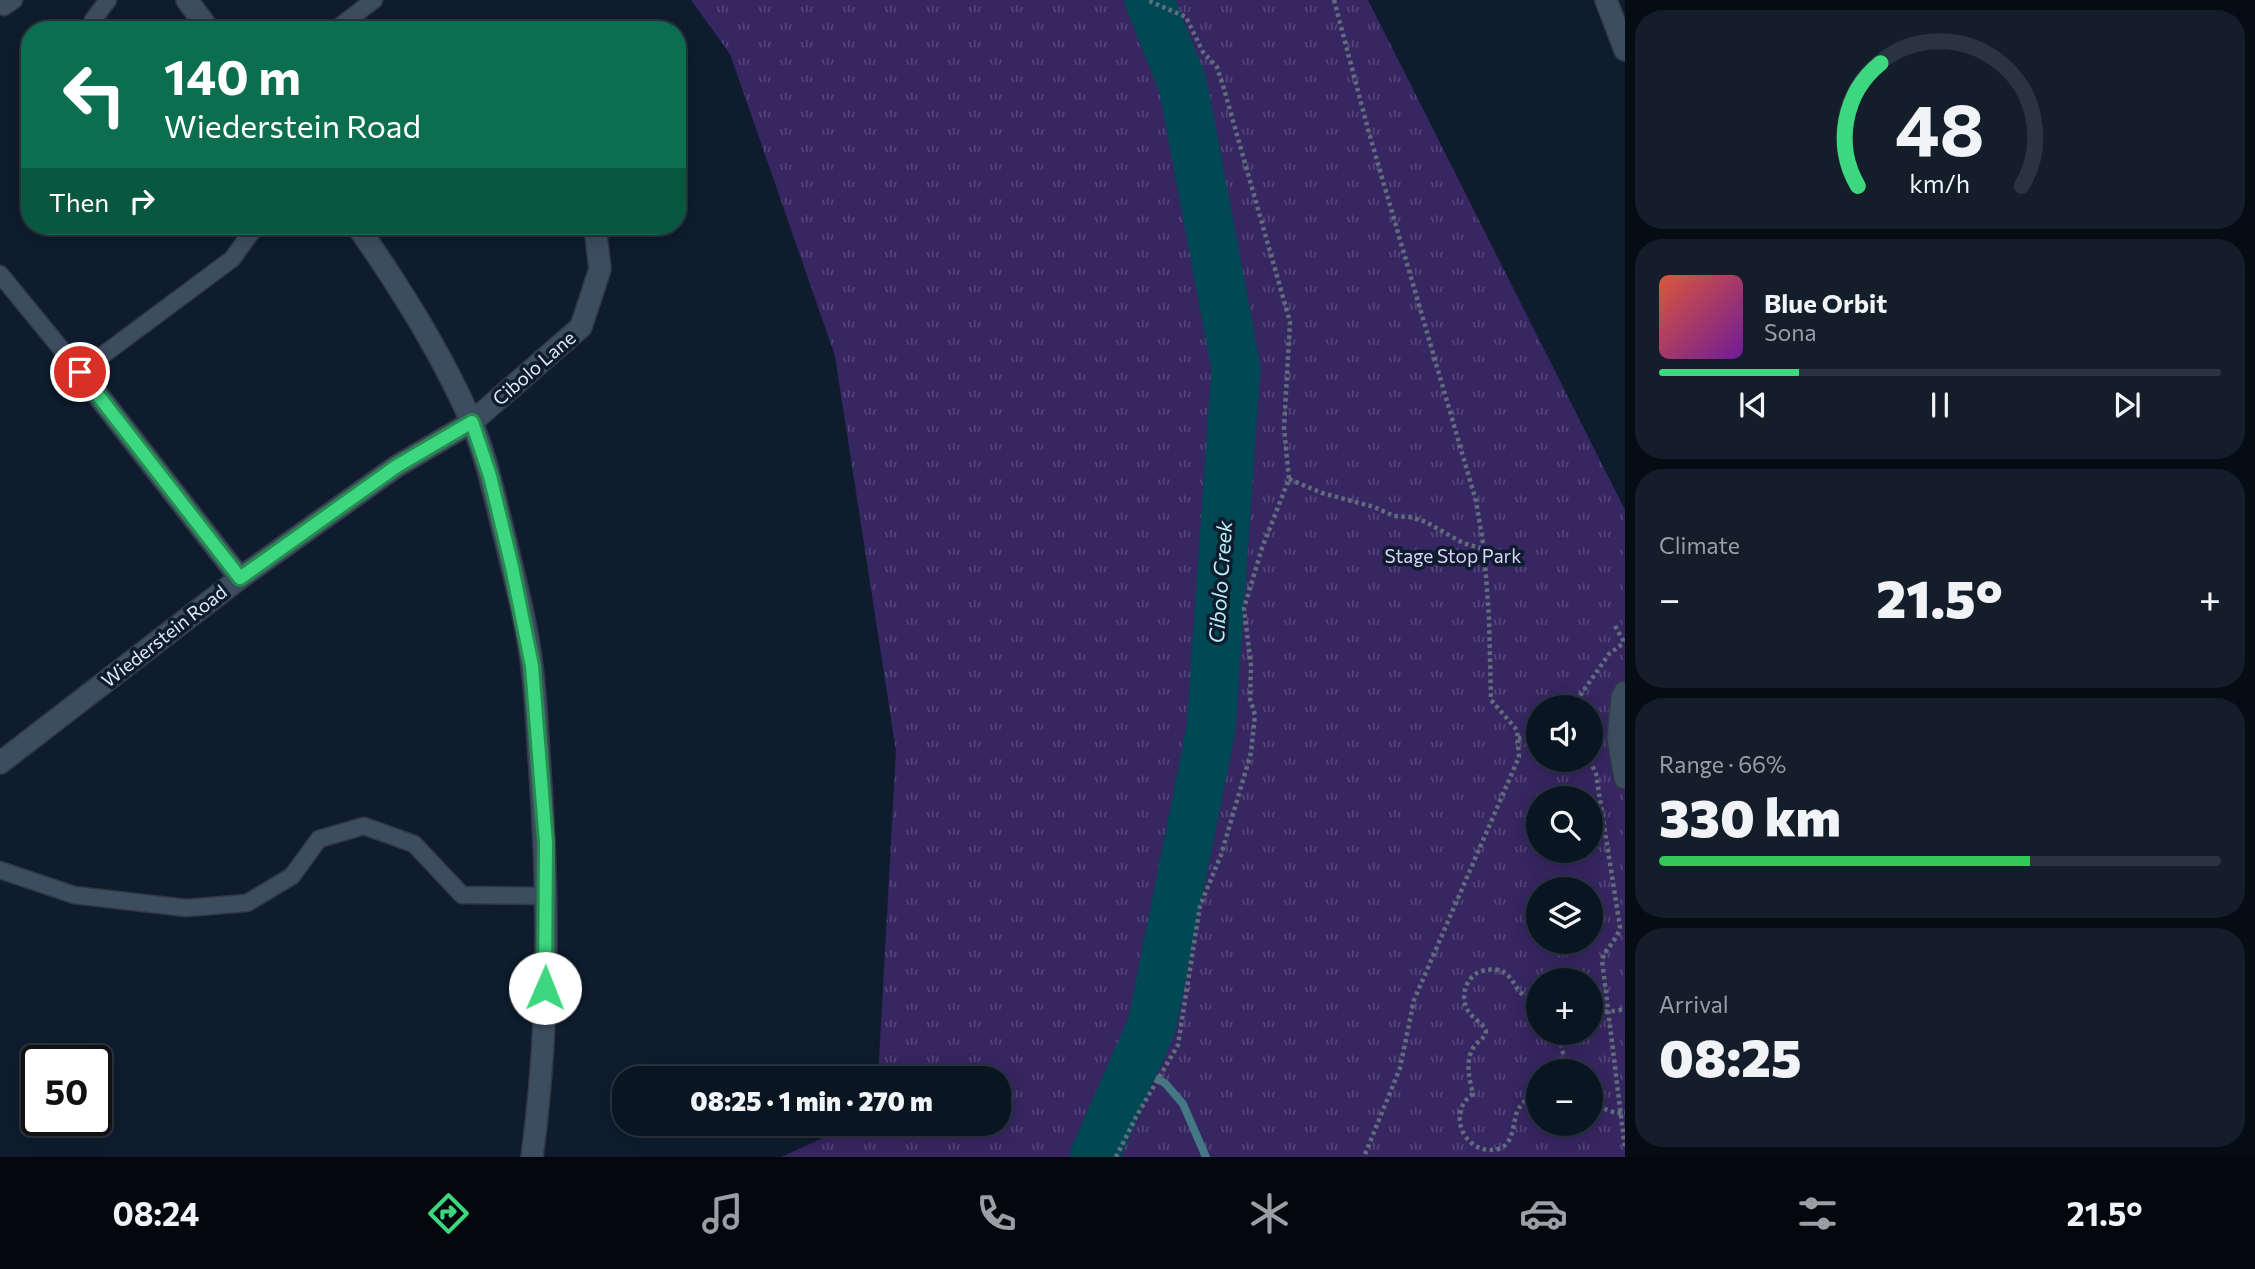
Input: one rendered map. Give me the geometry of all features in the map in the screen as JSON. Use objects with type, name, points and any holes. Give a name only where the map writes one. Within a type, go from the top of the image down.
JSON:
[{"type":"street","points":[[187,0],[202,21]]},
{"type":"street","points":[[1606,0],[1625,50]]},
{"type":"street","points":[[363,235],[403,291],[472,422],[490,476],[532,666],[546,843],[545,988],[532,1157]]},
{"type":"street","name":"Cibolo Lane","points":[[472,422],[581,327],[600,269],[596,235]]},
{"type":"street","points":[[80,372],[240,578]]},
{"type":"street","name":"Wiederstein Road","points":[[0,763],[240,578],[397,466],[472,422]]},
{"type":"street","points":[[1625,692],[1618,738],[1625,778]]},
{"type":"lane","points":[[94,21],[108,0]]},
{"type":"lane","points":[[347,21],[374,0]]},
{"type":"lane","points":[[0,274],[80,372],[232,258],[249,235]]},
{"type":"lane","points":[[0,870],[74,895],[186,908],[247,903],[292,876],[318,839],[364,826],[414,844],[462,895],[546,896]]},
{"type":"path","points":[[1116,1157],[1178,1045],[1200,906],[1221,855],[1251,753],[1255,715],[1251,699],[1251,666],[1244,608],[1262,548],[1289,479],[1284,428],[1290,322],[1224,89],[1217,67],[1203,52],[1186,17],[1147,0]]},
{"type":"path","points":[[1334,0],[1369,133],[1476,501],[1484,549],[1491,700],[1517,730],[1519,757],[1414,1000],[1399,1068],[1364,1157]]},
{"type":"path","points":[[1289,479],[1322,493],[1374,507],[1394,516],[1426,522],[1463,543],[1484,549]]},
{"type":"path","points":[[1580,695],[1609,654],[1625,642],[1615,626]]},
{"type":"path","points":[[1518,738],[1526,737]]},
{"type":"path","points":[[1595,772],[1620,927],[1618,937],[1604,953],[1602,960],[1625,1150]]},
{"type":"path","points":[[1526,996],[1518,992],[1512,979],[1501,970],[1484,970],[1468,981],[1463,995],[1468,1012],[1482,1023],[1486,1031],[1485,1037],[1474,1045],[1469,1059],[1473,1094],[1465,1099],[1459,1114],[1460,1128],[1467,1141],[1483,1150],[1498,1149],[1504,1145],[1515,1128],[1518,1109],[1526,1101]]},
{"type":"path","points":[[1603,1011],[1625,1009]]},
{"type":"path","points":[[1561,1045],[1563,1058]]},
{"type":"path","points":[[1603,1107],[1622,1113]]},
{"type":"path","points":[[1498,1149],[1500,1157]]},
{"type":"green space","name":"Stage Stop Park","points":[[691,0],[1368,0],[1625,510],[1625,1157],[781,1157],[827,1136],[1011,1136],[1011,1066],[879,1066],[896,751],[835,356],[730,54]]},
{"type":"green space","points":[[1526,802],[1526,824],[1523,803]]},
{"type":"green space","points":[[1532,863],[1595,863],[1597,877],[1534,877]]},
{"type":"waterway","name":"Cibolo Creek","points":[[1094,1157],[1152,1025],[1211,729],[1236,368],[1183,85],[1149,0]]},
{"type":"waterway","points":[[1133,1068],[1165,1083],[1183,1104],[1206,1157]]},
{"type":"route","points":[[80,372],[240,578],[397,466],[472,422],[490,476],[532,666],[546,843],[545,988]]}]
